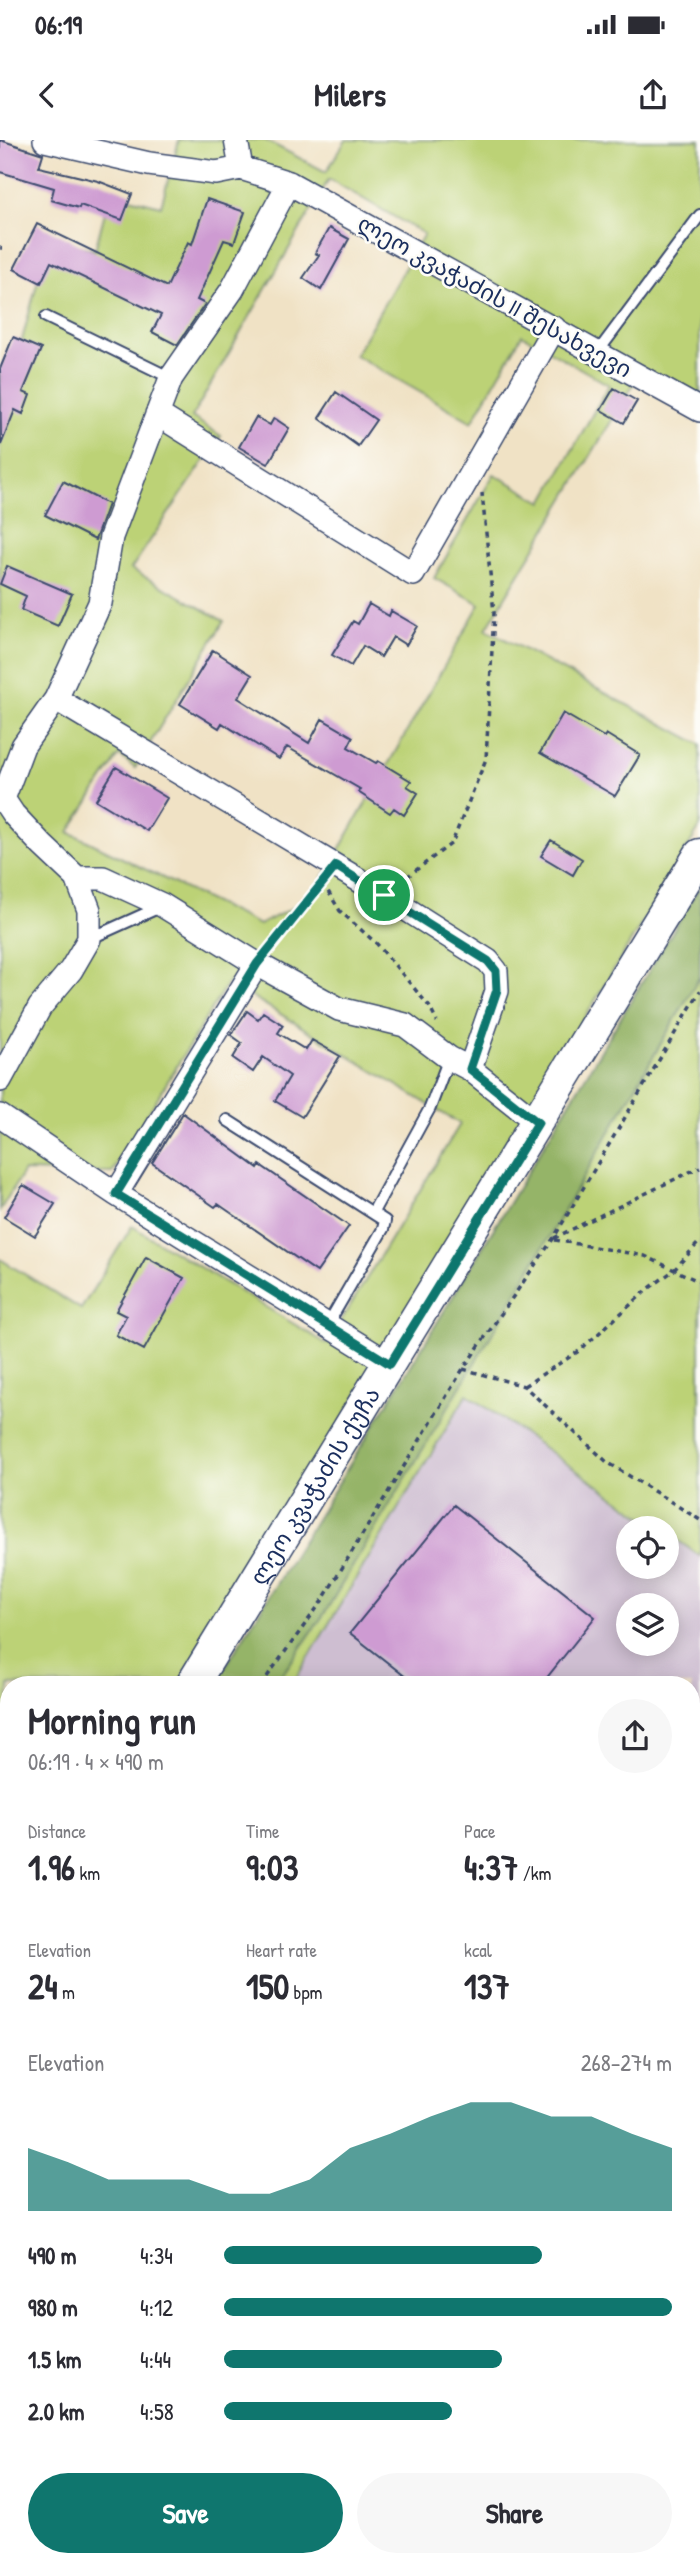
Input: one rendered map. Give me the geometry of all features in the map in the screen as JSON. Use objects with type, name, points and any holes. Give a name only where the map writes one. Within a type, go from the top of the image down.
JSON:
[{"type":"main road","name":"ლეო კვაჭაძის ქუჩა","points":[[198,1676],[700,855]]},
{"type":"street","points":[[45,140],[149,164],[216,173],[241,168],[236,140]]},
{"type":"street","name":"ლეო კვაჭაძის II შესახვევი","points":[[241,168],[289,183],[700,410]]},
{"type":"street","points":[[0,1080],[40,1007],[71,970],[89,939],[89,911],[77,878],[42,845],[3,799],[23,746],[55,699],[100,603],[111,537],[171,378],[232,289],[289,183]]},
{"type":"street","points":[[157,414],[413,574],[554,328]]},
{"type":"street","points":[[55,699],[329,874],[384,895],[488,961],[496,971],[497,990],[470,1069]]},
{"type":"street","points":[[77,878],[103,878],[162,905],[257,964],[339,1009],[405,1025],[449,1058],[470,1069],[538,1123]]},
{"type":"street","points":[[116,1194],[257,964]]},
{"type":"street","points":[[0,1116],[116,1194],[390,1364]]},
{"type":"lane","points":[[597,353],[700,215]]},
{"type":"lane","points":[[46,317],[171,378]]},
{"type":"lane","points":[[89,939],[162,905]]},
{"type":"lane","points":[[373,1212],[430,1108],[449,1058]]},
{"type":"lane","points":[[227,1120],[385,1221],[383,1229],[328,1324]]},
{"type":"path","points":[[384,895],[452,843],[486,759],[494,613],[479,457]]},
{"type":"path","points":[[257,964],[329,874]]},
{"type":"path","points":[[329,874],[340,911],[377,944],[429,1006],[441,1029]]},
{"type":"path","points":[[268,1676],[322,1601],[463,1369],[553,1239],[700,991]]},
{"type":"path","points":[[553,1239],[700,1167]]},
{"type":"path","points":[[553,1239],[645,1256],[700,1282]]},
{"type":"path","points":[[524,1386],[579,1351],[647,1290],[674,1270],[700,1241]]},
{"type":"path","points":[[463,1369],[524,1386],[607,1462],[700,1520]]},
{"type":"shaded area","points":[[467,1393],[642,1516],[616,1516],[616,1579],[679,1579],[679,1541],[700,1556],[700,1676],[297,1676]]},
{"type":"green space","points":[[179,140],[265,140],[326,172],[346,140],[700,140],[700,404],[641,372],[486,629],[700,744],[700,827],[187,1676],[0,1676],[0,1259],[81,1309],[132,1226],[327,1344],[460,1124],[228,982],[112,1173],[24,1171],[0,1210],[0,375],[12,378],[49,238],[95,250],[110,193],[161,206]],"holes":[[[329,179],[424,234],[355,355],[472,422],[522,335],[609,385],[543,502],[494,474],[434,578],[480,604],[311,899],[259,925],[69,832],[119,755],[135,768],[224,621],[131,569],[221,436],[192,417]]]},
{"type":"green space","points":[[700,886],[700,976],[504,1314],[324,1614],[281,1676],[220,1676],[429,1336]]},
{"type":"green space","points":[[700,976],[700,1556],[679,1541],[679,1516],[642,1516],[467,1394],[297,1676],[281,1676],[324,1614]]},
{"type":"building","points":[[0,140],[43,154],[39,167],[98,181],[132,194],[122,220],[80,205],[79,208],[51,200],[54,188],[0,172]]},
{"type":"building","points":[[207,199],[245,212],[234,243],[224,240],[197,300],[205,304],[177,345],[152,332],[161,315],[51,262],[41,283],[14,269],[37,224],[167,287],[188,242],[192,244]]},
{"type":"building","points":[[329,228],[349,239],[321,290],[303,278],[319,255],[315,253]]},
{"type":"building","points":[[13,337],[41,349],[23,392],[30,395],[23,414],[15,410],[1,445],[0,369]]},
{"type":"building","points":[[614,388],[637,401],[624,423],[601,410]]},
{"type":"building","points":[[336,392],[376,420],[358,446],[319,418]]},
{"type":"building","points":[[256,417],[270,425],[274,418],[289,428],[268,464],[239,447]]},
{"type":"building","points":[[63,481],[108,504],[95,540],[45,515]]},
{"type":"building","points":[[7,566],[72,594],[58,626],[21,610],[26,596],[0,584]]},
{"type":"building","points":[[369,604],[389,616],[391,611],[417,626],[406,645],[393,637],[381,657],[363,646],[351,666],[332,655],[353,621],[358,624]]},
{"type":"building","points":[[213,650],[252,675],[238,698],[309,743],[322,719],[353,737],[348,747],[411,781],[407,786],[418,793],[404,815],[394,808],[390,813],[358,792],[360,789],[287,747],[279,759],[222,723],[219,728],[180,704]]},
{"type":"building","points":[[563,713],[604,737],[606,734],[640,755],[615,796],[540,753]]},
{"type":"building","points":[[116,767],[167,798],[147,831],[96,800]]},
{"type":"building","points":[[551,840],[582,859],[573,875],[541,856]]},
{"type":"building","points":[[247,1011],[258,1019],[263,1012],[283,1025],[278,1033],[306,1050],[312,1040],[340,1056],[302,1117],[275,1101],[290,1076],[263,1057],[253,1072],[233,1058],[242,1043],[231,1035]]},
{"type":"building","points":[[183,1113],[258,1168],[260,1165],[349,1226],[317,1272],[218,1204],[215,1207],[152,1163]]},
{"type":"building","points":[[23,1185],[55,1204],[35,1236],[4,1217]]},
{"type":"building","points":[[146,1257],[184,1278],[144,1350],[116,1335],[126,1316],[116,1311]]},
{"type":"building","points":[[454,1505],[595,1617],[548,1676],[405,1676],[350,1633]]},
{"type":"route","points":[[336,866],[384,895],[488,961],[496,971],[497,990],[470,1069],[538,1123],[390,1364],[116,1194],[257,964],[336,866]]}]
